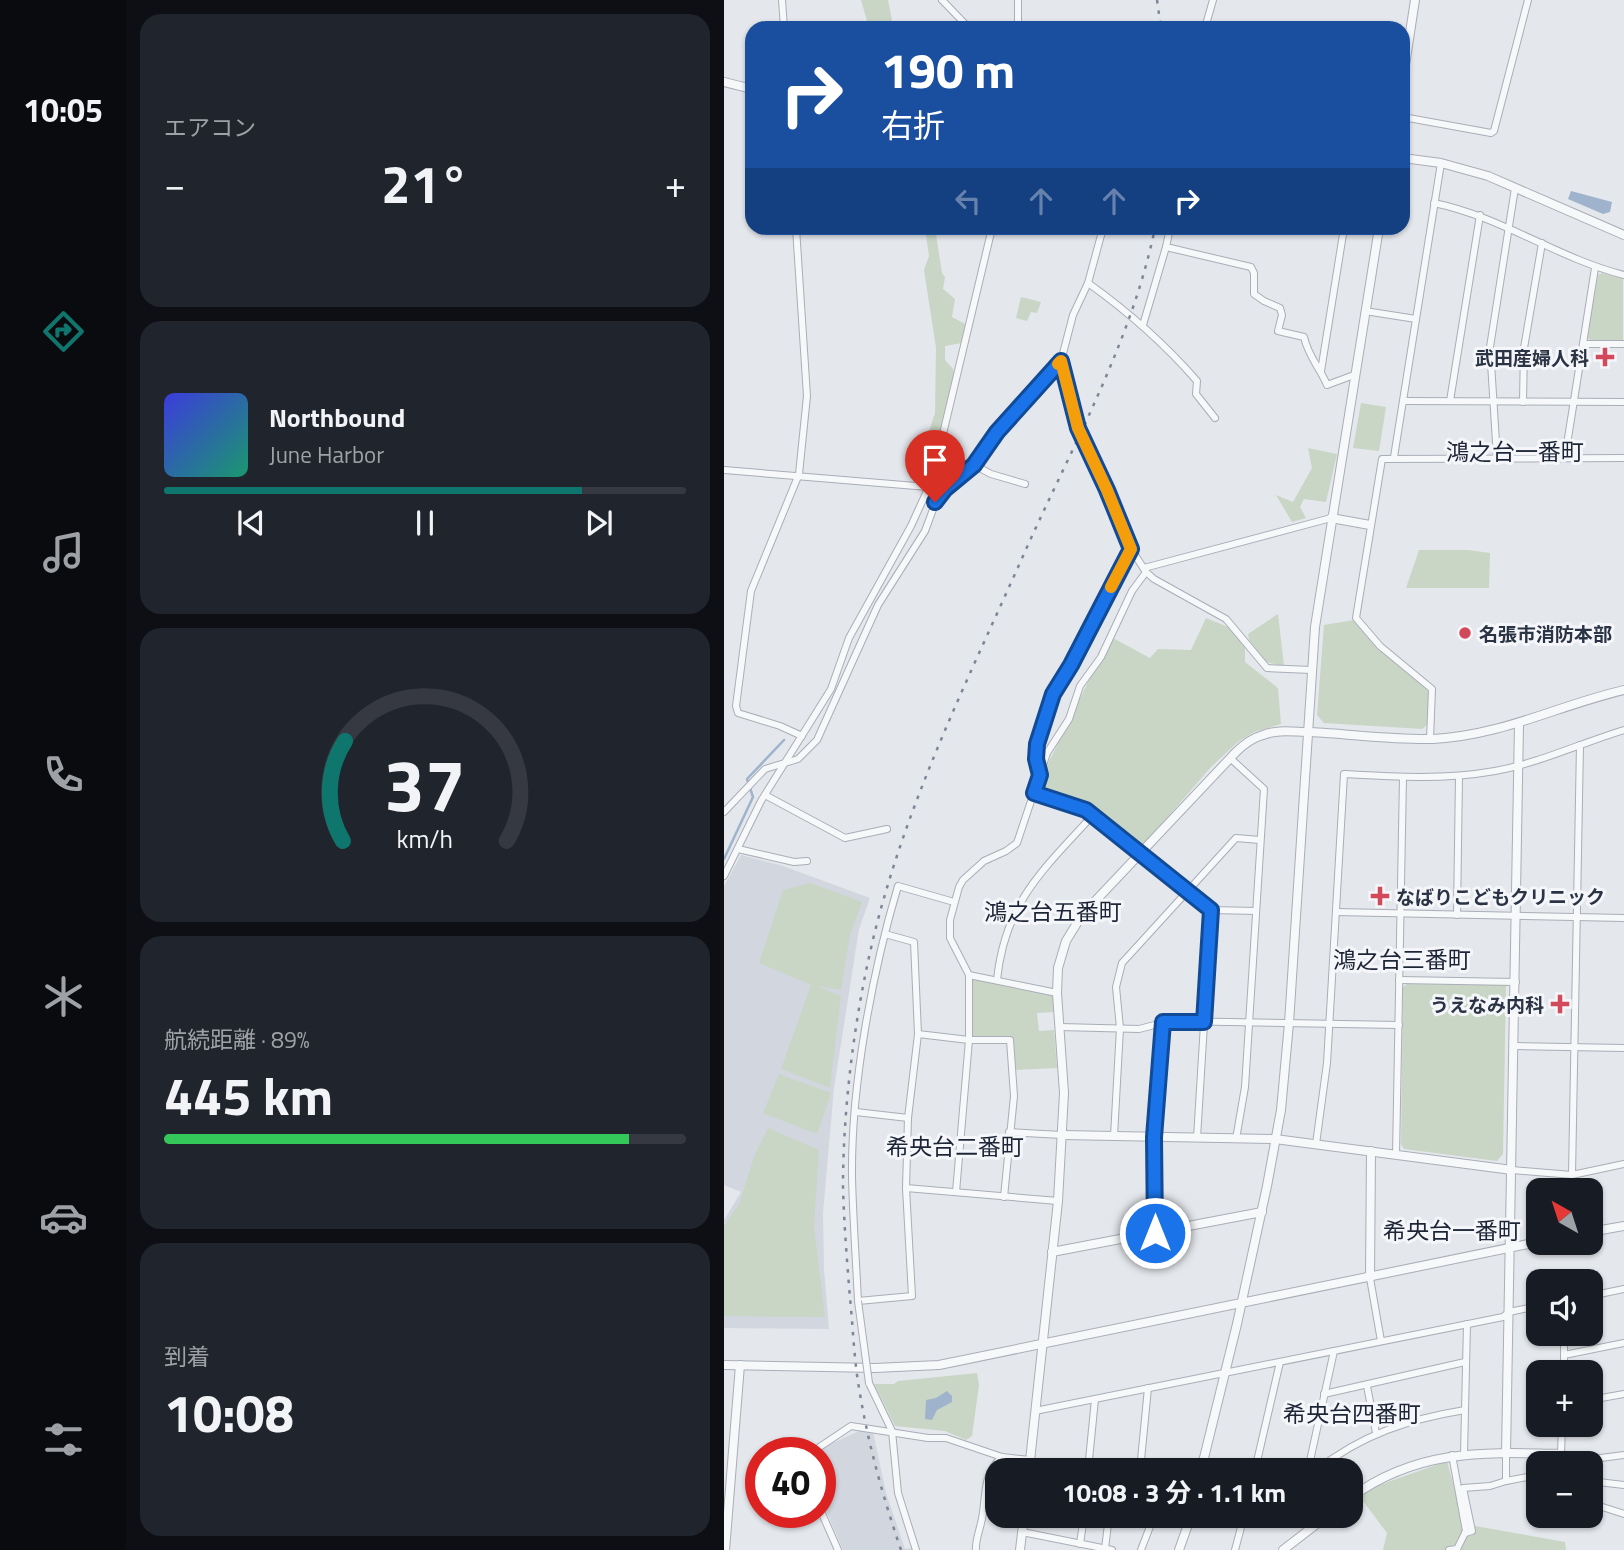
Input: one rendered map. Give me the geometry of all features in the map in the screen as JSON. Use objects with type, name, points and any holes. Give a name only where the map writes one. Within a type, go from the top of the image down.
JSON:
[{"type":"street","points":[[782,0],[784,21]]},
{"type":"street","points":[[942,0],[962,21]]},
{"type":"street","points":[[1018,0],[1018,21]]},
{"type":"street","points":[[1207,21],[1213,0]]},
{"type":"street","points":[[1410,32],[1415,0]]},
{"type":"street","points":[[1410,118],[1491,133],[1494,131],[1528,0]]},
{"type":"street","points":[[724,82],[745,87]]},
{"type":"street","points":[[1410,159],[1441,163],[1488,176],[1624,235]]},
{"type":"street","points":[[1394,457],[1441,163]]},
{"type":"street","points":[[1497,458],[1490,347],[1515,188]]},
{"type":"street","points":[[1434,203],[1480,215],[1595,268],[1624,275]]},
{"type":"street","points":[[1450,401],[1480,215]]},
{"type":"street","points":[[796,235],[807,396],[799,474],[751,591],[736,706],[738,713],[802,736]]},
{"type":"street","points":[[724,876],[765,795],[831,689],[849,638],[911,526],[928,487],[938,459],[990,235]]},
{"type":"street","points":[[724,812],[765,769],[798,759],[817,740],[878,604],[925,531],[938,496],[974,465],[997,432],[1061,361],[1073,315],[1087,283],[1101,235]]},
{"type":"street","points":[[1143,325],[1169,235]]},
{"type":"street","points":[[1321,371],[1343,235]]},
{"type":"street","points":[[1204,1458],[1242,1303],[1281,1110],[1315,627],[1377,235]]},
{"type":"street","points":[[1524,402],[1524,348],[1542,243]]},
{"type":"street","points":[[1166,247],[1251,267],[1254,273],[1254,294],[1280,308],[1282,315],[1278,331],[1304,337],[1308,354],[1321,371],[1327,385],[1354,375]]},
{"type":"street","points":[[1565,457],[1595,268]]},
{"type":"street","points":[[1087,283],[1143,325],[1197,381],[1196,394],[1215,418]]},
{"type":"street","points":[[1365,311],[1416,318]]},
{"type":"street","points":[[1584,344],[1624,344]]},
{"type":"street","points":[[1061,361],[1078,428],[1131,549],[1145,570],[1182,597],[1226,619],[1267,668],[1311,670]]},
{"type":"street","points":[[1403,401],[1624,402]]},
{"type":"street","points":[[1430,739],[1432,689],[1380,646],[1356,618],[1381,459],[1624,458]]},
{"type":"street","points":[[974,465],[991,474],[1024,484]]},
{"type":"street","points":[[724,470],[799,474],[928,487]]},
{"type":"street","points":[[956,1192],[969,1040],[969,975],[950,938],[954,902],[963,880],[978,866],[1017,843],[1047,753],[1069,719],[1080,686],[1101,657],[1132,591],[1145,570],[1331,518],[1370,524]]},
{"type":"street","points":[[1040,775],[1036,750],[1053,694],[1071,665],[1131,549]]},
{"type":"street","points":[[1030,1458],[1058,1201],[1062,1135],[1063,1076],[1057,993],[1060,959],[1070,933],[1087,909],[1230,758],[1248,741],[1263,734],[1278,731],[1430,739],[1465,736],[1519,724],[1624,690]]},
{"type":"street","points":[[1506,1481],[1519,724]]},
{"type":"street","points":[[1316,1144],[1327,1063],[1344,774],[1403,778],[1459,776],[1519,765],[1624,730]]},
{"type":"street","points":[[1572,1175],[1580,745]]},
{"type":"street","points":[[1230,758],[1264,789],[1245,1087],[1236,1139]]},
{"type":"street","points":[[1457,915],[1459,776]]},
{"type":"street","points":[[1396,1155],[1403,778]]},
{"type":"street","points":[[1034,793],[1079,806],[1093,815],[1211,910],[1256,911]]},
{"type":"street","points":[[765,795],[845,838],[887,829]]},
{"type":"street","points":[[997,980],[1005,935],[1021,899],[1039,874],[1093,815]]},
{"type":"street","points":[[1114,1136],[1120,1028],[1116,987],[1122,963],[1128,953],[1236,838],[1260,839]]},
{"type":"street","points":[[738,849],[794,862],[807,861]]},
{"type":"street","points":[[916,1550],[898,1493],[892,1431],[869,1383],[858,1301],[852,1176],[862,1054],[884,934],[898,886],[954,902]]},
{"type":"street","points":[[1197,1138],[1211,910]]},
{"type":"street","points":[[1336,912],[1624,918]]},
{"type":"street","points":[[858,1301],[912,1296],[906,1188],[908,1118],[918,1034],[914,942],[884,934]]},
{"type":"street","points":[[969,975],[1057,993]]},
{"type":"street","points":[[1400,979],[1516,982]]},
{"type":"street","points":[[1060,1027],[1139,1029],[1163,1022],[1399,1025]]},
{"type":"street","points":[[1155,1233],[1154,1137],[1163,1022]]},
{"type":"street","points":[[918,1034],[969,1040],[1010,1040],[1014,1096],[1004,1197]]},
{"type":"street","points":[[1514,1046],[1624,1048]]},
{"type":"street","points":[[856,1112],[908,1118]]},
{"type":"street","points":[[1009,1132],[1275,1139],[1512,1170],[1572,1175],[1624,1164]]},
{"type":"street","points":[[1371,1151],[1370,1278],[1381,1341]]},
{"type":"street","points":[[906,1188],[1058,1201]]},
{"type":"street","points":[[1052,1252],[1262,1212]]},
{"type":"street","points":[[1603,1230],[1624,1226]]},
{"type":"street","points":[[724,1365],[875,1368],[939,1365],[1526,1244]]},
{"type":"street","points":[[1603,1293],[1624,1289]]},
{"type":"street","points":[[1035,1411],[1503,1317],[1509,1311],[1526,1308]]},
{"type":"street","points":[[1464,1454],[1467,1324]]},
{"type":"street","points":[[1564,1354],[1624,1343]]},
{"type":"street","points":[[1564,1346],[1564,1360]]},
{"type":"street","points":[[1311,1458],[1334,1351]]},
{"type":"street","points":[[1258,1458],[1280,1362]]},
{"type":"street","points":[[1324,1394],[1465,1362]]},
{"type":"street","points":[[725,1550],[740,1365]]},
{"type":"street","points":[[1367,1386],[1376,1433]]},
{"type":"street","points":[[1141,1458],[1148,1388]]},
{"type":"street","points":[[1603,1398],[1624,1394]]},
{"type":"street","points":[[1089,1458],[1095,1399]]},
{"type":"street","points":[[1334,1458],[1376,1433],[1410,1420],[1465,1410]]},
{"type":"street","points":[[834,1437],[851,1426],[928,1438],[946,1438],[1011,1458]]},
{"type":"street","points":[[1363,1489],[1397,1471],[1451,1455],[1526,1453]]},
{"type":"street","points":[[1449,1550],[1457,1549],[1465,1533],[1451,1455]]},
{"type":"street","points":[[1603,1458],[1624,1455]]},
{"type":"street","points":[[976,1550],[985,1502],[985,1486],[991,1468],[1002,1457]]},
{"type":"street","points":[[1465,1533],[1472,1531],[1463,1488],[1490,1486],[1526,1478]]},
{"type":"street","points":[[1603,1483],[1624,1485]]},
{"type":"street","points":[[1603,1507],[1624,1514]]},
{"type":"street","points":[[828,1528],[838,1550]]},
{"type":"street","points":[[1020,1550],[1022,1528]]},
{"type":"street","points":[[1080,1544],[1082,1528]]},
{"type":"street","points":[[1022,1532],[1109,1549],[1109,1528]]},
{"type":"street","points":[[1141,1550],[1149,1528]]},
{"type":"street","points":[[1179,1550],[1187,1528]]},
{"type":"street","points":[[1235,1550],[1241,1528]]},
{"type":"street","points":[[1283,1550],[1311,1528]]},
{"type":"shaded area","points":[[741,855],[780,865],[870,898],[859,929],[834,1088],[823,1213],[829,1329],[724,1328],[724,1220],[741,1192],[724,1185],[724,886]]},
{"type":"shaded area","points":[[859,1431],[873,1432],[886,1493],[905,1549],[913,1550],[843,1550],[834,1528],[836,1528],[836,1442]]},
{"type":"green space","points":[[861,0],[888,0],[892,21],[867,21]]},
{"type":"green space","points":[[926,235],[936,235],[942,273],[945,277],[943,289],[955,299],[952,317],[967,325],[962,343],[945,346],[945,360],[953,369],[954,376],[929,471],[924,474],[925,444],[935,413],[936,348],[924,270],[929,256]]},
{"type":"green space","points":[[1602,273],[1623,279],[1623,341],[1591,341],[1587,337],[1598,275]]},
{"type":"green space","points":[[1021,297],[1041,302],[1037,313],[1031,312],[1027,321],[1016,318]]},
{"type":"green space","points":[[1361,403],[1386,407],[1379,451],[1353,448]]},
{"type":"green space","points":[[1308,448],[1337,454],[1326,502],[1304,499],[1300,507],[1306,518],[1292,522],[1276,495],[1293,502],[1312,468]]},
{"type":"green space","points":[[1419,550],[1490,553],[1489,588],[1406,588]]},
{"type":"green space","points":[[1278,614],[1284,666],[1266,662],[1249,640],[1248,634]]},
{"type":"green space","points":[[1206,618],[1228,627],[1245,646],[1245,662],[1278,688],[1281,724],[1254,732],[1239,741],[1211,767],[1141,848],[1087,807],[1035,790],[1091,676],[1113,638],[1150,658],[1158,649],[1191,650]]},
{"type":"green space","points":[[1354,620],[1378,649],[1426,688],[1429,694],[1427,725],[1422,729],[1324,723],[1317,715],[1324,625]]},
{"type":"green space","points":[[810,883],[862,902],[850,935],[841,990],[817,986],[841,996],[830,1088],[781,1069],[811,985],[759,963],[783,890]]},
{"type":"green space","points":[[973,979],[1054,995],[1054,1012],[1037,1013],[1039,1031],[1054,1030],[1057,1068],[1015,1070],[1012,1039],[971,1038]]},
{"type":"green space","points":[[1407,984],[1506,985],[1503,1154],[1497,1161],[1404,1149],[1401,1144],[1403,987]]},
{"type":"green space","points":[[779,1074],[831,1093],[817,1134],[763,1113]]},
{"type":"green space","points":[[768,1128],[819,1150],[814,1226],[825,1317],[724,1316],[724,1226],[739,1204],[755,1154]]},
{"type":"green space","points":[[977,1373],[979,1385],[972,1436],[966,1440],[945,1431],[895,1426],[874,1384],[894,1384],[898,1381]]},
{"type":"green space","points":[[1447,1461],[1464,1524],[1565,1542],[1566,1550],[1383,1550],[1387,1533],[1363,1501],[1363,1491]]},
{"type":"water","points":[[1571,191],[1612,202],[1610,212],[1603,214],[1568,199]]},
{"type":"water","points":[[947,1391],[952,1396],[952,1402],[937,1410],[932,1420],[925,1419],[926,1400],[936,1398]]},
{"type":"waterway","points":[[724,859],[753,797],[747,779],[784,740]]},
{"type":"railway","points":[[1157,0],[1160,21]]},
{"type":"railway","points":[[901,1550],[877,1470],[856,1366],[843,1187],[849,1076],[868,962],[886,891],[931,763],[1098,395],[1131,313],[1153,235]]},
{"type":"slow traffic","points":[[1058,364],[1061,361],[1078,428],[1131,549],[1111,587]]},
{"type":"place","name":"武田産婦人科","points":[[1605,357]]},
{"type":"place","name":"名張市消防本部","points":[[1465,633]]},
{"type":"place","name":"なばりこどもクリニック","points":[[1380,896]]},
{"type":"place","name":"うえなみ内科","points":[[1560,1004]]},
{"type":"district","name":"鴻之台一番町","points":[[1515,451]]},
{"type":"district","name":"鴻之台五番町","points":[[1053,911]]},
{"type":"district","name":"鴻之台三番町","points":[[1402,959]]},
{"type":"district","name":"希央台二番町","points":[[955,1146]]},
{"type":"district","name":"希央台一番町","points":[[1452,1230]]},
{"type":"district","name":"希央台四番町","points":[[1352,1413]]},
{"type":"route","points":[[935,502],[945,489],[974,465],[997,432],[1061,361],[1078,428],[1131,549],[1071,665],[1053,694],[1037,744],[1036,759],[1040,775],[1034,793],[1086,810],[1211,910],[1204,1022],[1163,1022],[1154,1137],[1155,1233]]}]
